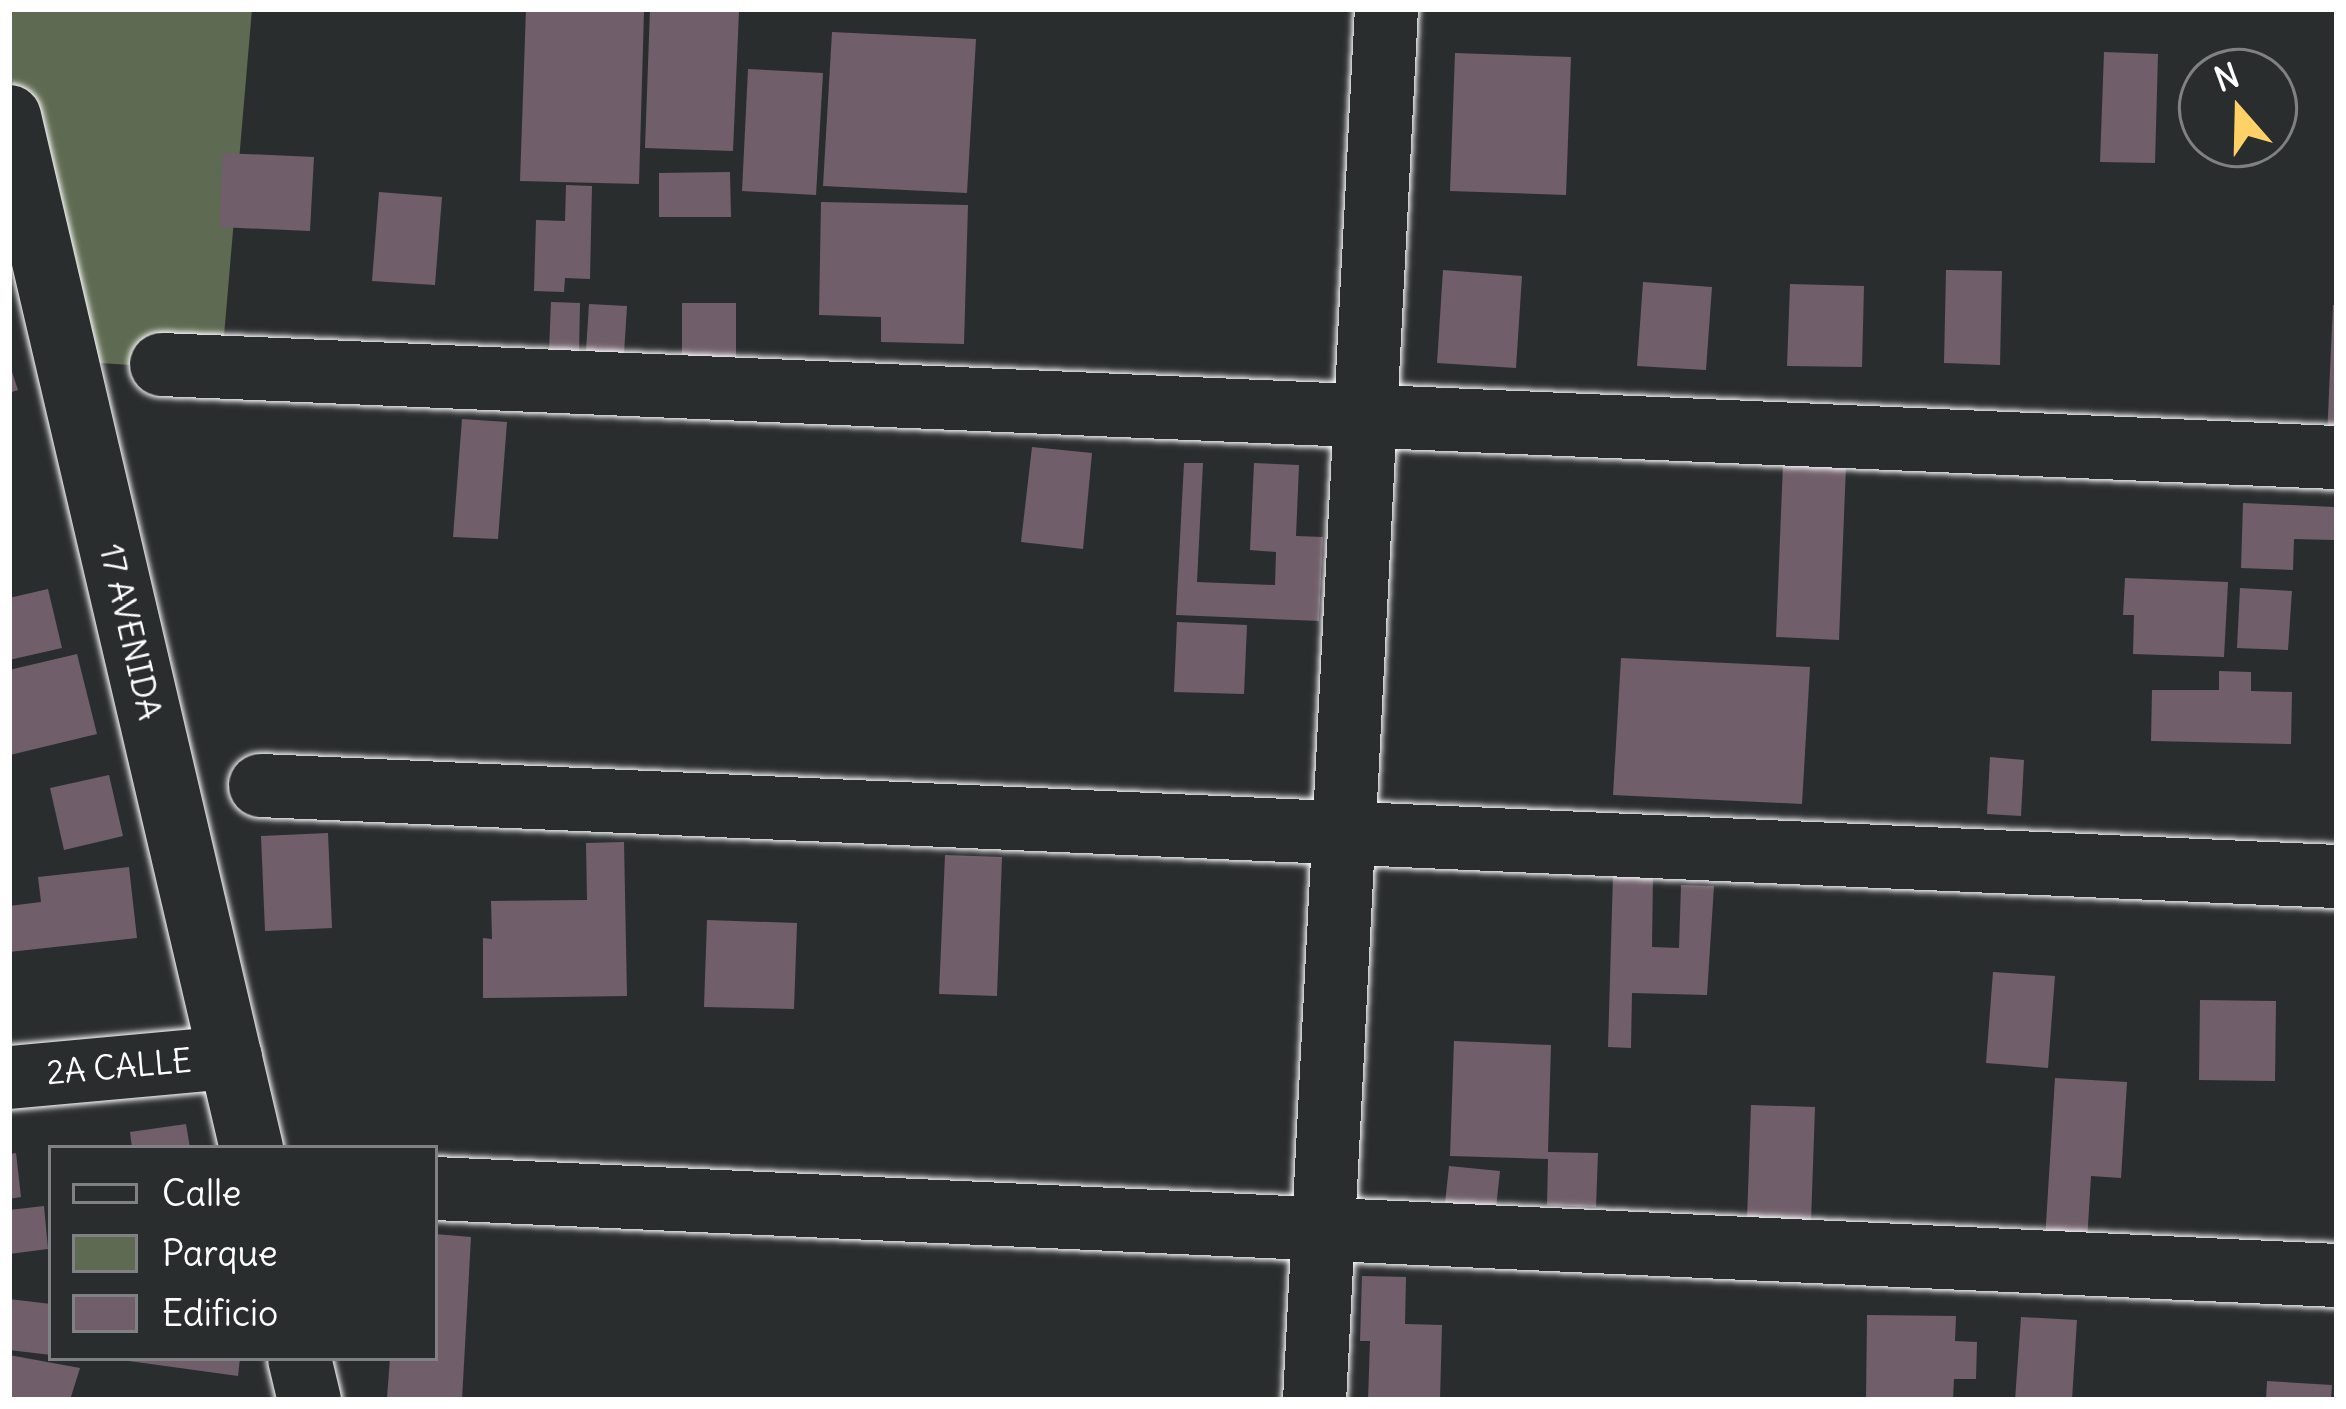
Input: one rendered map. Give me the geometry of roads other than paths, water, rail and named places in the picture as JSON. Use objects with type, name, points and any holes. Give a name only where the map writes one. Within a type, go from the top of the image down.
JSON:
[{"type":"street","points":[[1314,1400],[1385,9]]},
{"type":"street","name":"17 AVENIDA","points":[[9,116],[250,1145]]},
{"type":"street","points":[[161,364],[2337,457]]},
{"type":"street","points":[[260,785],[2337,876]]},
{"type":"street","name":"2A CALLE","points":[[9,1077],[230,1057]]},
{"type":"street","points":[[438,1188],[2337,1275]]},
{"type":"street","points":[[300,1361],[309,1400]]}]
